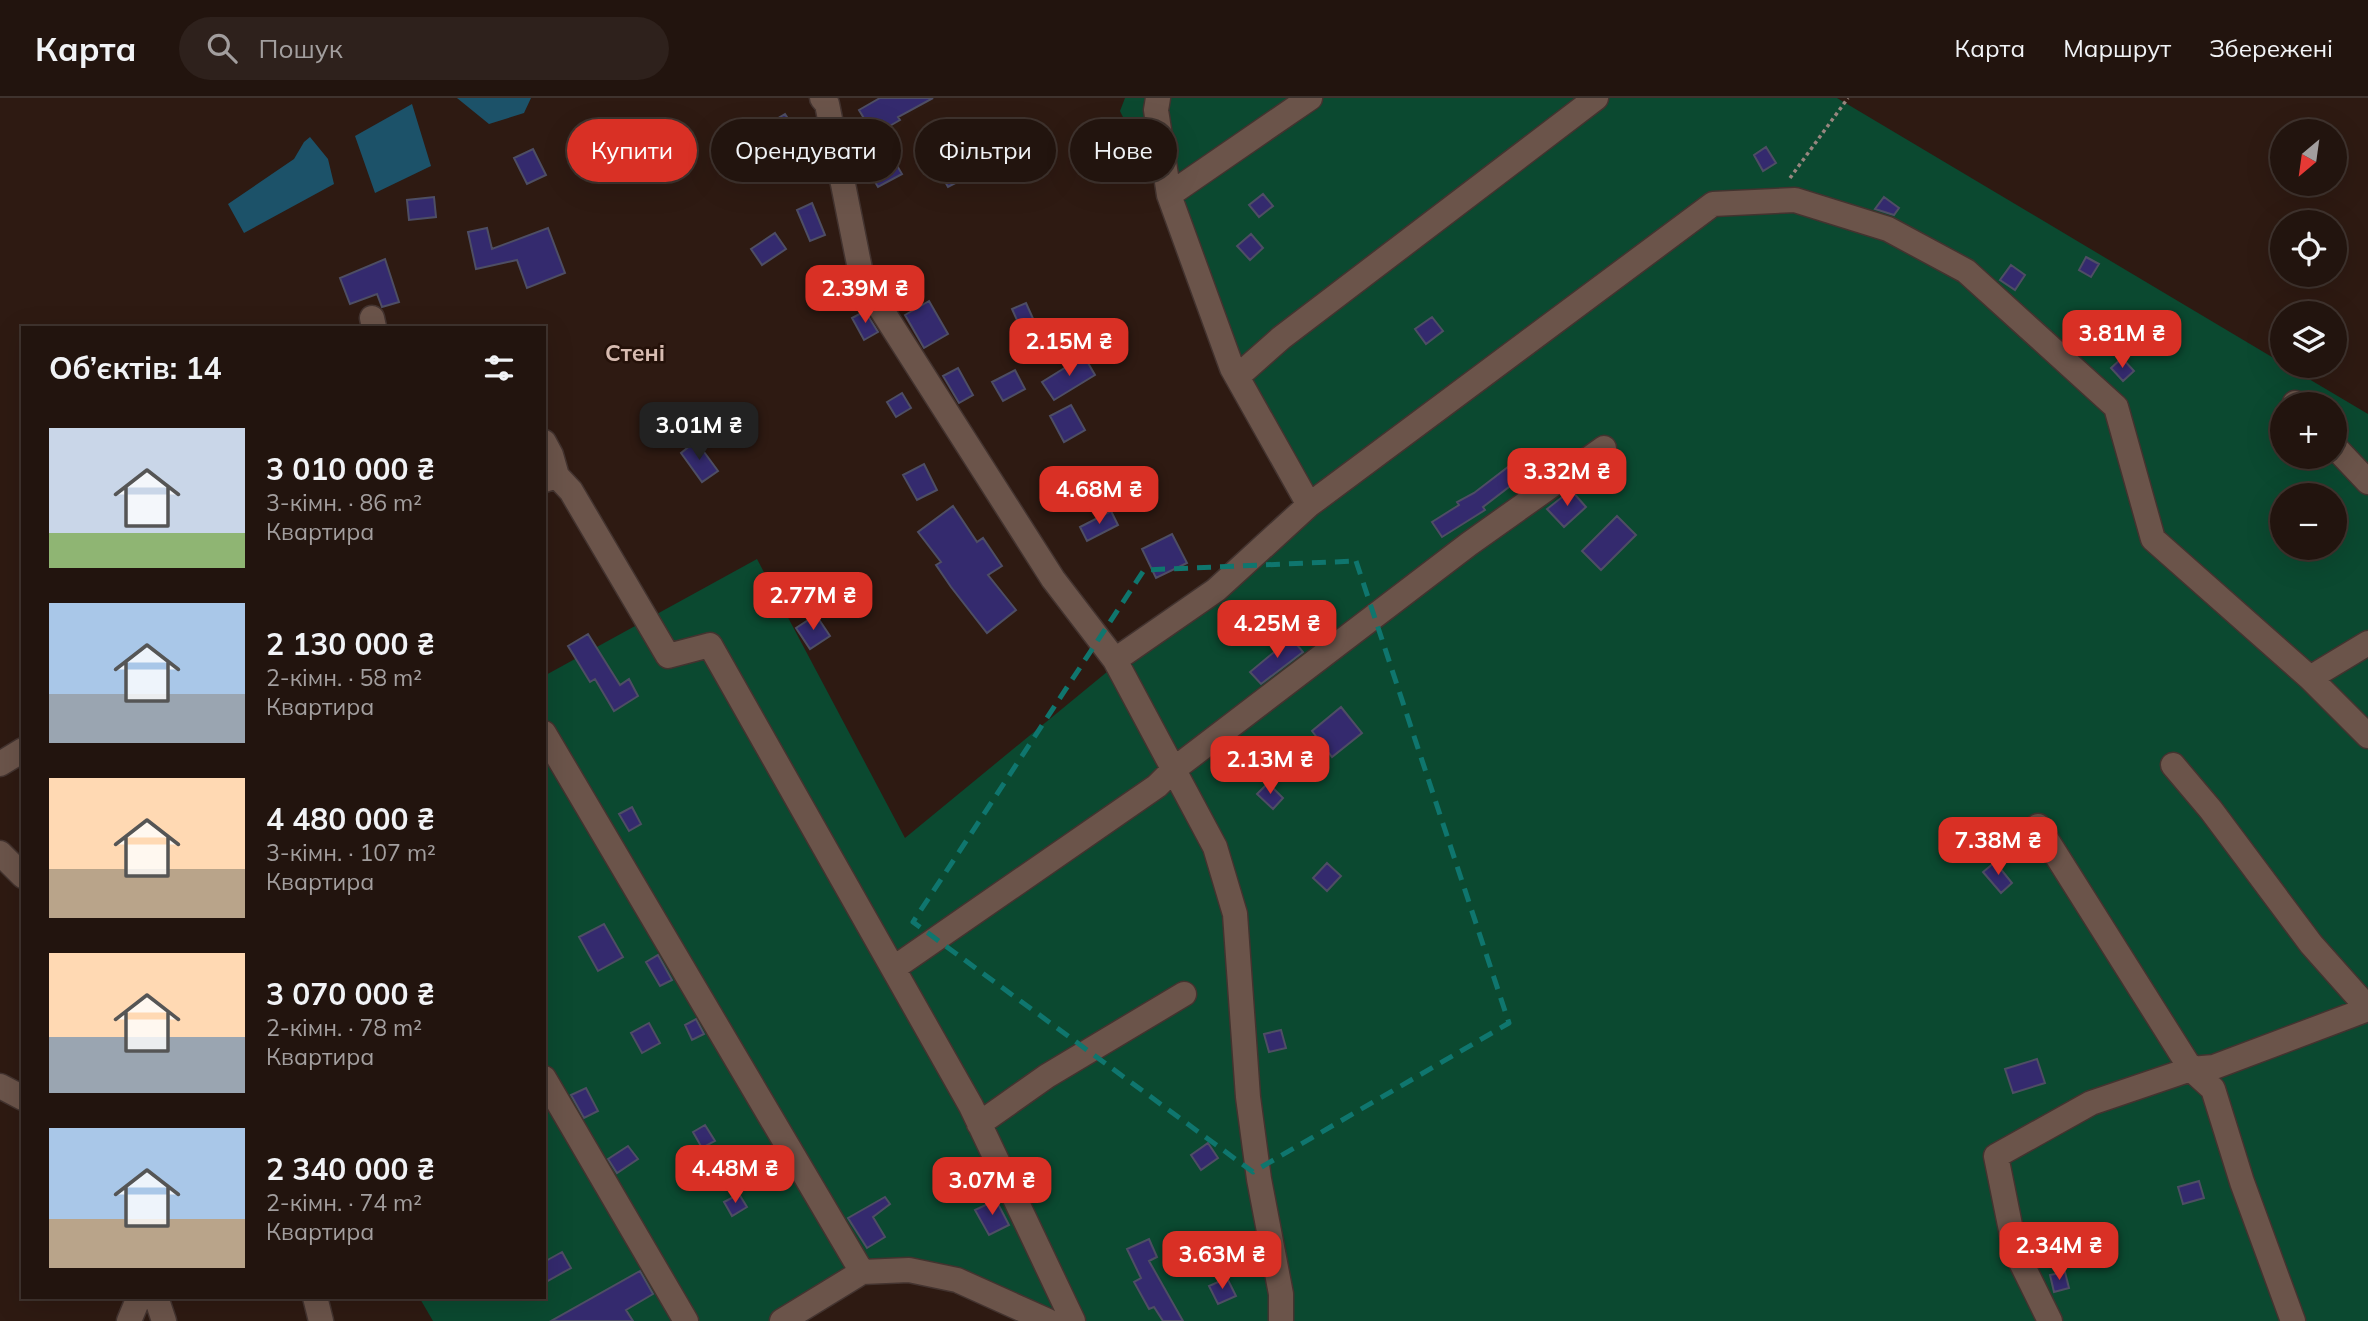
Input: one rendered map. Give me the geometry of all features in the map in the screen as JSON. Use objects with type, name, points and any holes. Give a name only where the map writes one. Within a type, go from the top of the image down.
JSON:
[{"type":"street","points":[[822,98],[827,104],[862,279],[1053,579],[1115,660],[1215,846],[1236,914],[1248,1097],[1259,1179],[1281,1294],[1281,1321]]},
{"type":"street","points":[[1158,98],[1156,110],[1169,195],[1237,377],[1309,505]]},
{"type":"street","points":[[1169,195],[1310,98]]},
{"type":"street","points":[[1237,377],[1281,338],[1596,98]]},
{"type":"street","points":[[1115,660],[1216,590],[1309,505],[1713,204],[1796,200],[1888,229],[1966,271],[2116,407],[2153,538],[2310,678],[2368,736]]},
{"type":"street","points":[[546,446],[551,455],[551,478],[571,491],[667,656],[710,645],[971,1106],[1073,1321]]},
{"type":"street","points":[[894,968],[1157,786],[1173,770],[1469,544],[1604,448]]},
{"type":"street","points":[[2347,460],[2368,482]]},
{"type":"street","points":[[2310,678],[2368,643]]},
{"type":"street","points":[[546,736],[862,1272]]},
{"type":"street","points":[[0,764],[21,751]]},
{"type":"street","points":[[2050,1321],[2015,1250],[1996,1156],[2091,1104],[2191,1069],[2214,1067],[2367,1008],[2311,944],[2211,810],[2173,765]]},
{"type":"street","points":[[2038,826],[2191,1069],[2213,1089],[2242,1182],[2293,1321]]},
{"type":"street","points":[[0,853],[21,874]]},
{"type":"street","points":[[979,1124],[1047,1076],[1184,994]]},
{"type":"street","points":[[546,1080],[686,1321]]},
{"type":"street","points":[[0,1086],[21,1097]]},
{"type":"street","points":[[782,1321],[862,1272],[909,1270],[957,1280],[1048,1321]]},
{"type":"street","points":[[129,1321],[138,1299]]},
{"type":"street","points":[[157,1299],[164,1321]]},
{"type":"street","points":[[315,1299],[321,1321]]},
{"type":"path","points":[[1774,201],[1848,98]]},
{"type":"highlighted area","points":[[1356,561],[1509,1023],[1253,1172],[913,922],[1144,570]]},
{"type":"green space","points":[[1125,98],[1837,98],[2270,356],[2270,378],[2307,378],[2331,392],[2270,392],[2270,469],[2347,469],[2347,402],[2368,414],[2368,1321],[1054,1321],[945,1267],[852,1266],[771,1321],[433,1321],[420,1299],[546,1299],[546,675],[757,559],[905,838],[1305,509],[1304,488],[1155,182],[1177,182],[1177,119],[1124,119],[1120,111]]},
{"type":"water","points":[[457,98],[531,98],[524,113],[489,124]]},
{"type":"water","points":[[412,104],[431,166],[375,193],[355,136]]},
{"type":"water","points":[[310,137],[328,159],[334,184],[244,233],[228,204],[294,159]]},
{"type":"building","points":[[880,98],[933,98],[898,117],[899,119],[864,119],[859,110]]},
{"type":"building","points":[[1766,147],[1776,163],[1763,171],[1754,155]]},
{"type":"building","points":[[533,149],[546,175],[527,184],[514,158]]},
{"type":"building","points":[[945,182],[957,182],[948,187]]},
{"type":"building","points":[[1263,194],[1273,206],[1259,217],[1249,205]]},
{"type":"building","points":[[434,197],[436,217],[409,220],[407,200]]},
{"type":"building","points":[[1884,197],[1899,208],[1894,215],[1875,209]]},
{"type":"building","points":[[812,203],[825,235],[810,241],[797,210]]},
{"type":"building","points":[[487,228],[492,249],[548,228],[565,273],[527,288],[517,260],[476,269],[468,232]]},
{"type":"building","points":[[775,233],[786,249],[762,265],[751,249]]},
{"type":"building","points":[[1251,234],[1263,248],[1250,260],[1237,246]]},
{"type":"building","points":[[2086,257],[2099,264],[2091,277],[2079,270]]},
{"type":"building","points":[[385,259],[399,302],[382,307],[377,294],[350,304],[340,278]]},
{"type":"building","points":[[2011,265],[2025,275],[2015,290],[2000,280]]},
{"type":"building","points":[[929,301],[948,334],[924,348],[905,315]]},
{"type":"building","points":[[1026,303],[1035,323],[1021,329],[1012,309]]},
{"type":"building","points":[[865,311],[878,332],[864,340],[852,318]]},
{"type":"building","points":[[1432,317],[1443,331],[1426,344],[1415,329]]},
{"type":"building","points":[[1084,356],[1095,375],[1054,400],[1042,382]]},
{"type":"building","points":[[2122,358],[2134,371],[2123,381],[2111,368]]},
{"type":"building","points":[[958,368],[973,395],[959,403],[943,376]]},
{"type":"building","points":[[1015,370],[1025,389],[1003,401],[992,382]]},
{"type":"building","points":[[902,393],[911,408],[896,417],[887,402]]},
{"type":"building","points":[[1071,405],[1085,430],[1064,442],[1050,416]]},
{"type":"building","points":[[696,441],[718,471],[702,482],[681,453]]},
{"type":"building","points":[[924,464],[937,490],[917,500],[903,475]]},
{"type":"building","points":[[1508,467],[1518,480],[1483,507],[1485,510],[1442,537],[1432,522]]},
{"type":"building","points":[[1571,490],[1586,507],[1564,527],[1547,509]]},
{"type":"building","points":[[953,506],[977,542],[983,538],[1002,566],[988,575],[1016,610],[987,633],[951,587],[936,565],[941,562],[918,532]]},
{"type":"building","points":[[1111,511],[1118,525],[1087,541],[1080,527]]},
{"type":"building","points":[[1617,516],[1636,535],[1601,570],[1582,551]]},
{"type":"building","points":[[1172,534],[1187,563],[1156,578],[1142,549]]},
{"type":"building","points":[[816,615],[830,636],[810,649],[796,628]]},
{"type":"building","points":[[588,634],[620,685],[629,679],[638,696],[614,711],[595,679],[590,682],[568,646]]},
{"type":"building","points":[[1289,635],[1303,652],[1261,684],[1250,672],[1279,648],[1276,646]]},
{"type":"building","points":[[1341,707],[1362,733],[1332,757],[1312,731]]},
{"type":"building","points":[[1268,783],[1283,798],[1273,809],[1257,794]]},
{"type":"building","points":[[632,807],[641,824],[629,831],[619,814]]},
{"type":"building","points":[[1995,862],[2012,883],[2001,893],[1983,872]]},
{"type":"building","points":[[1327,863],[1341,876],[1327,891],[1313,878]]},
{"type":"building","points":[[604,924],[623,957],[598,971],[579,937]]},
{"type":"building","points":[[658,955],[672,980],[660,986],[646,962]]},
{"type":"building","points":[[696,1019],[704,1034],[692,1040],[685,1025]]},
{"type":"building","points":[[649,1023],[660,1043],[642,1053],[631,1033]]},
{"type":"building","points":[[1281,1030],[1286,1048],[1269,1052],[1264,1034]]},
{"type":"building","points":[[2037,1059],[2045,1083],[2013,1093],[2005,1069]]},
{"type":"building","points":[[586,1088],[598,1111],[584,1118],[571,1095]]},
{"type":"building","points":[[705,1125],[715,1141],[702,1148],[693,1132]]},
{"type":"building","points":[[1208,1143],[1218,1158],[1201,1170],[1191,1155]]},
{"type":"building","points":[[628,1146],[638,1159],[617,1173],[608,1159]]},
{"type":"building","points":[[2199,1181],[2204,1198],[2183,1204],[2178,1187]]},
{"type":"building","points":[[739,1194],[747,1207],[732,1216],[724,1202]]},
{"type":"building","points":[[885,1197],[890,1204],[873,1217],[885,1237],[867,1248],[848,1218]]},
{"type":"building","points":[[996,1200],[1009,1225],[989,1235],[975,1210]]},
{"type":"building","points":[[1149,1239],[1157,1257],[1149,1261],[1183,1321],[1163,1321],[1154,1307],[1149,1309],[1134,1282],[1141,1278],[1127,1249]]},
{"type":"building","points":[[562,1252],[571,1268],[546,1282],[546,1261]]},
{"type":"building","points":[[640,1271],[653,1294],[626,1310],[633,1321],[551,1321]]},
{"type":"building","points":[[2065,1272],[2069,1288],[2054,1292],[2050,1275]]},
{"type":"building","points":[[1227,1278],[1236,1296],[1218,1304],[1209,1286]]},
{"type":"district","name":"Стені","points":[[635,352]]}]
